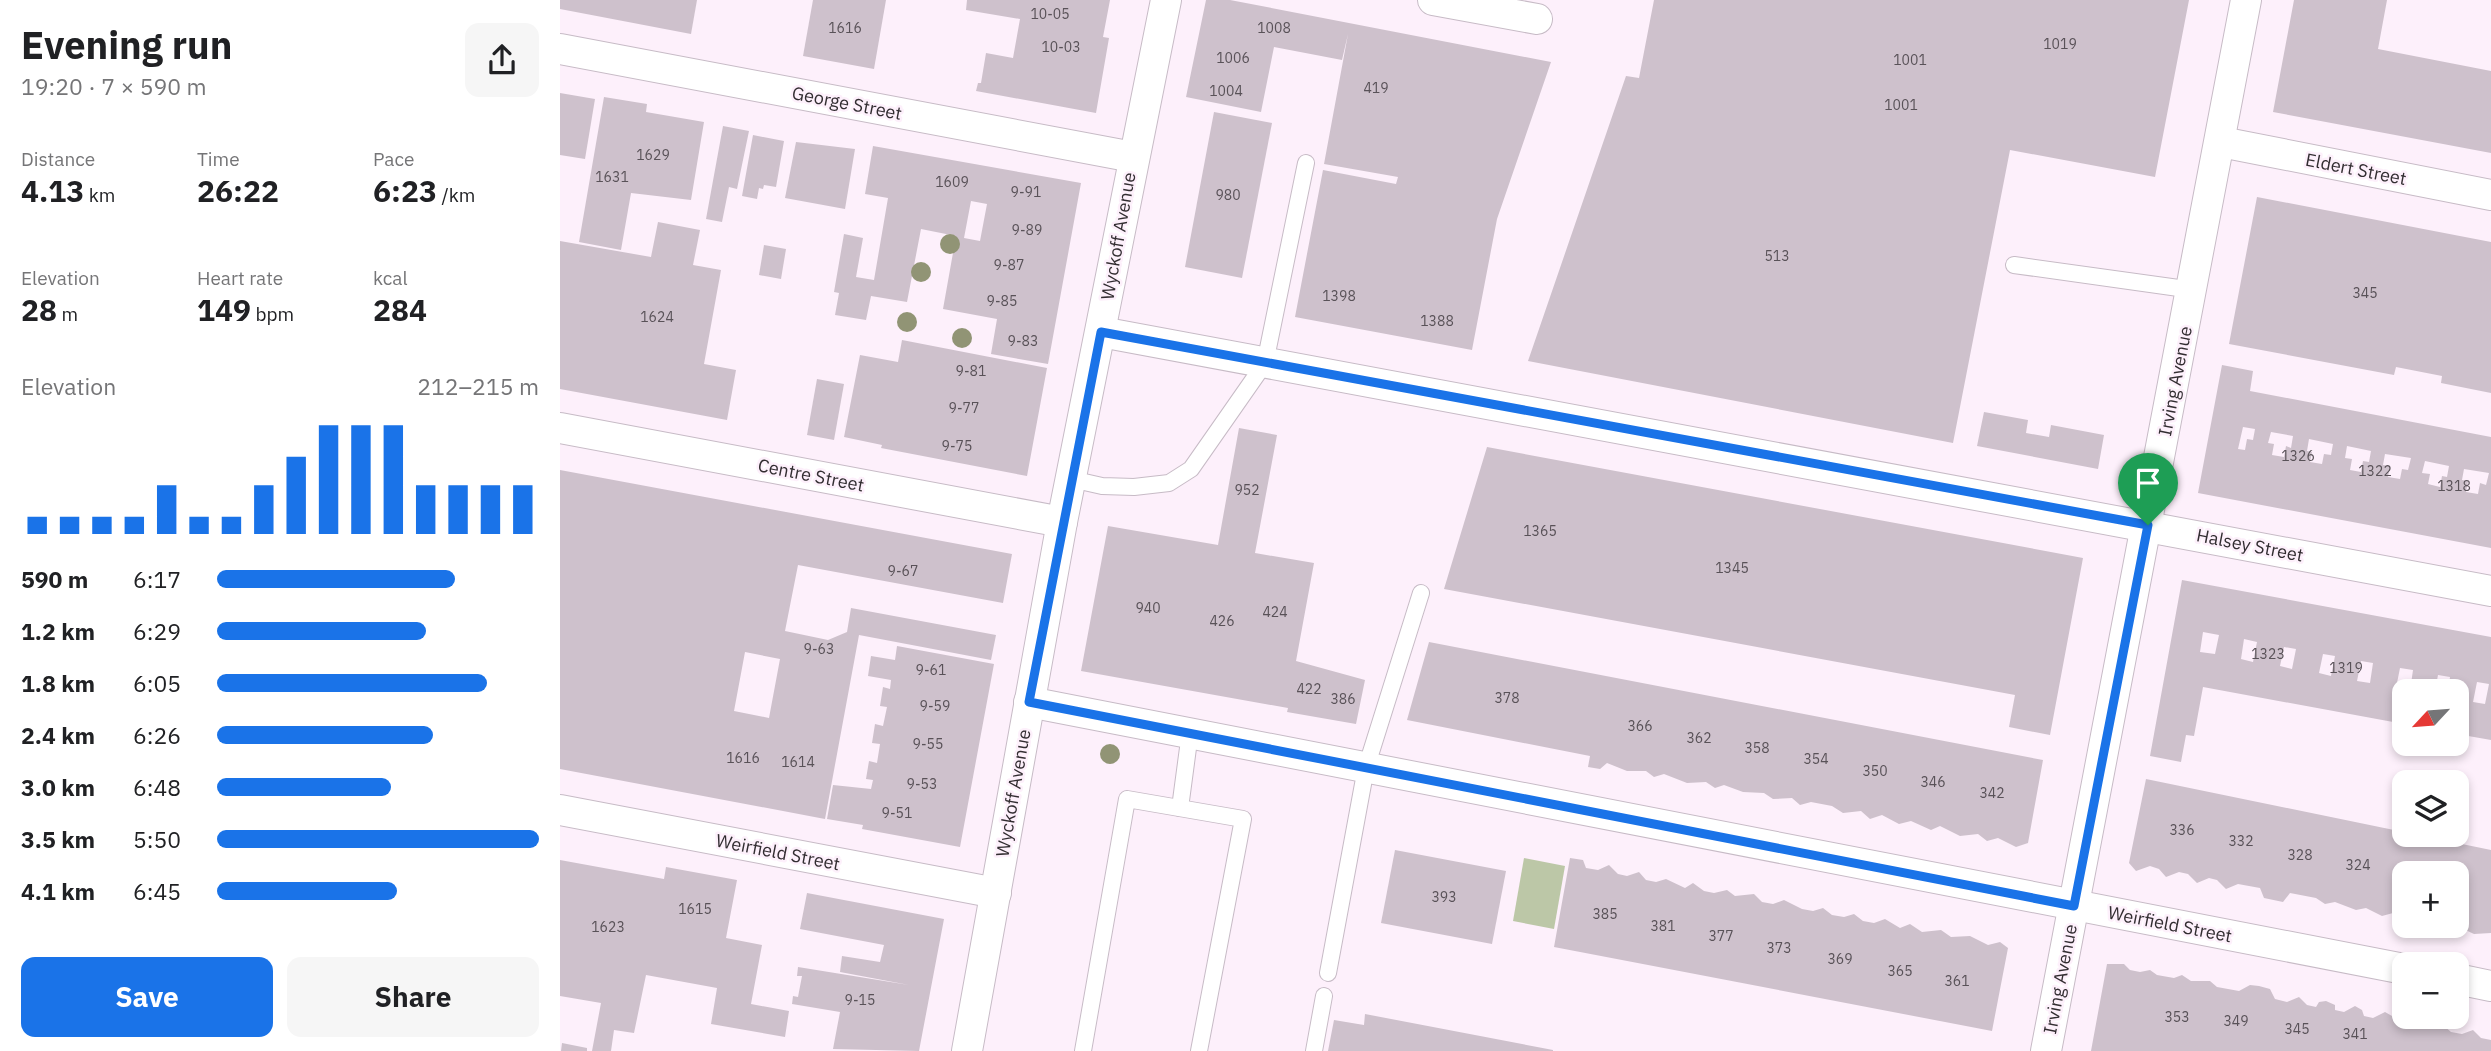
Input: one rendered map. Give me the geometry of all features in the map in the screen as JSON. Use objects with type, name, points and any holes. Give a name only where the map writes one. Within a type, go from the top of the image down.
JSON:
[{"type":"street","name":"Wyckoff Avenue","points":[[967,1051],[1062,522],[1166,0]]},
{"type":"street","points":[[1433,0],[1537,19]]},
{"type":"street","name":"Irving Avenue","points":[[2046,1051],[2193,290],[2246,0]]},
{"type":"street","name":"George Street","points":[[560,49],[1133,157]]},
{"type":"street","name":"Eldert Street","points":[[2221,142],[2491,195]]},
{"type":"street","name":"Halsey Street","points":[[1101,332],[2491,591]]},
{"type":"street","name":"Centre Street","points":[[560,428],[1062,522]]},
{"type":"street","name":"Weirfield Street","points":[[1029,702],[2392,967]]},
{"type":"street","name":"Weirfield Street","points":[[560,810],[996,893]]},
{"type":"street","points":[[2469,981],[2491,986]]},
{"type":"lane","points":[[1071,479],[1102,486],[1170,483],[1191,469],[1265,363],[1306,163]]},
{"type":"lane","points":[[2014,265],[2193,290]]},
{"type":"lane","points":[[1328,972],[1366,768],[1421,593]]},
{"type":"lane","points":[[1180,808],[1190,733]]},
{"type":"lane","points":[[1083,1051],[1128,799],[1242,819],[1199,1051]]},
{"type":"lane","points":[[1314,1051],[1324,996]]},
{"type":"green space","points":[[1524,858],[1565,866],[1554,929],[1513,921]]},
{"type":"building","points":[[560,0],[697,0],[691,34],[560,9]]},
{"type":"building","points":[[813,0],[886,0],[874,69],[803,56]]},
{"type":"building","points":[[967,0],[1110,0],[1103,37],[1109,38],[1096,113],[976,91],[978,83],[981,83],[986,53],[1013,58],[1020,19],[966,10]]},
{"type":"building","points":[[1206,0],[1230,0],[1551,62],[1497,219],[1472,350],[1295,317],[1323,170],[1396,184],[1398,177],[1324,164],[1348,34],[1342,60],[1274,47],[1261,112],[1186,97]]},
{"type":"building","points":[[1654,0],[2189,0],[2155,177],[2010,150],[1953,443],[1528,361],[1626,76],[1639,78]]},
{"type":"building","points":[[2294,0],[2387,0],[2378,49],[2491,71],[2491,153],[2273,112]]},
{"type":"building","points":[[560,93],[595,99],[585,159],[560,155]]},
{"type":"building","points":[[604,97],[647,104],[646,112],[704,122],[691,200],[631,193],[621,250],[579,242]]},
{"type":"building","points":[[1214,112],[1272,123],[1242,278],[1185,267]]},
{"type":"building","points":[[723,126],[749,131],[737,189],[729,187],[722,222],[706,219]]},
{"type":"building","points":[[753,135],[784,141],[776,187],[764,185],[763,189],[759,188],[757,199],[742,196]]},
{"type":"building","points":[[796,142],[855,149],[845,209],[785,198]]},
{"type":"building","points":[[873,146],[1081,183],[1048,364],[991,354],[997,319],[943,309],[956,236],[921,229],[907,302],[871,296],[866,320],[835,315],[839,293],[834,292],[844,234],[863,238],[856,277],[874,280],[888,198],[865,194]],"holes":[[[971,201],[987,204],[980,241],[964,238]]]},
{"type":"building","points":[[2257,197],[2491,242],[2491,393],[2441,383],[2442,376],[2396,367],[2394,375],[2229,344]]},
{"type":"building","points":[[658,222],[700,230],[693,265],[721,270],[704,364],[736,370],[727,420],[560,389],[560,241],[651,257]]},
{"type":"building","points":[[764,245],[786,249],[781,279],[759,275]]},
{"type":"building","points":[[902,340],[1047,368],[1027,476],[881,448],[882,445],[844,437],[860,355],[898,362]]},
{"type":"building","points":[[2222,365],[2253,371],[2250,391],[2491,437],[2491,548],[2198,493]],"holes":[[[2243,427],[2255,429],[2253,440],[2247,439],[2245,450],[2238,449]],[[2271,432],[2293,436],[2291,448],[2286,446],[2284,457],[2272,455],[2274,444],[2268,443]],[[2309,439],[2333,444],[2331,455],[2324,454],[2322,464],[2310,462],[2312,452],[2307,451]],[[2347,446],[2371,451],[2369,462],[2363,461],[2361,472],[2350,470],[2352,459],[2345,458]],[[2385,454],[2411,458],[2408,470],[2402,469],[2400,479],[2388,477],[2390,466],[2383,465]],[[2425,461],[2449,466],[2447,477],[2442,476],[2440,487],[2428,484],[2430,474],[2422,473]],[[2464,469],[2489,473],[2486,485],[2480,483],[2478,494],[2466,492],[2468,481],[2462,480]]]},
{"type":"building","points":[[817,379],[844,384],[834,440],[807,435]]},
{"type":"building","points":[[1984,412],[2028,420],[2026,433],[2049,437],[2051,425],[2104,435],[2098,469],[1977,446]]},
{"type":"building","points":[[1239,428],[1277,435],[1255,553],[1314,563],[1296,661],[1365,680],[1356,724],[1287,712],[1288,708],[1081,671],[1108,526],[1218,545]]},
{"type":"building","points":[[1487,447],[2083,558],[2050,735],[2009,727],[2015,695],[1444,589]]},
{"type":"building","points":[[560,470],[1012,554],[1003,603],[798,565],[785,631],[828,640],[847,632],[851,608],[996,635],[991,660],[859,635],[825,819],[560,769]],"holes":[[[745,652],[780,659],[769,718],[734,711]]]},
{"type":"building","points":[[2182,580],[2491,637],[2491,740],[2469,736],[2469,679],[2450,679],[2438,675],[2437,679],[2412,679],[2413,670],[2400,668],[2398,679],[2392,679],[2392,722],[2203,687],[2194,736],[2186,735],[2181,762],[2150,756]],"holes":[[[2203,632],[2219,635],[2215,654],[2200,652]],[[2244,639],[2257,642],[2253,662],[2241,659]],[[2284,647],[2296,649],[2292,669],[2280,666]],[[2323,654],[2335,656],[2331,676],[2319,673]],[[2361,661],[2373,663],[2370,683],[2357,681]],[[2477,682],[2489,684],[2485,704],[2473,702]]]},
{"type":"building","points":[[1429,642],[2043,760],[2028,843],[2016,847],[1998,838],[1987,841],[1978,834],[1960,836],[1940,826],[1931,830],[1911,821],[1899,824],[1882,815],[1870,819],[1861,811],[1843,813],[1832,806],[1811,802],[1800,805],[1792,798],[1773,799],[1764,793],[1743,792],[1724,785],[1715,788],[1706,782],[1687,783],[1664,774],[1654,777],[1646,771],[1627,771],[1607,763],[1600,769],[1588,767],[1590,756],[1407,720]]},
{"type":"building","points":[[897,646],[994,664],[960,847],[862,829],[863,825],[827,819],[833,785],[871,789],[873,780],[866,779],[869,761],[877,763],[880,744],[872,743],[875,724],[883,726],[887,707],[880,706],[883,687],[890,689],[891,680],[868,676],[871,656],[895,660]]},
{"type":"building","points":[[2146,779],[2392,830],[2392,847],[2469,845],[2491,850],[2491,933],[2469,932],[2469,861],[2392,861],[2392,913],[2382,916],[2366,908],[2356,910],[2335,902],[2325,904],[2316,898],[2290,893],[2283,902],[2264,898],[2260,888],[2238,884],[2226,889],[2217,880],[2209,878],[2197,883],[2188,874],[2179,872],[2166,877],[2159,869],[2150,866],[2136,871],[2129,863]]},
{"type":"building","points":[[1395,850],[1506,871],[1492,944],[1381,923]]},
{"type":"building","points":[[1570,858],[1583,860],[1586,868],[1598,870],[1609,865],[1618,874],[1627,876],[1639,872],[1646,880],[1656,882],[1666,879],[1685,888],[1693,883],[1704,891],[1714,893],[1727,890],[1735,896],[1754,894],[1762,902],[1773,904],[1784,900],[1802,909],[1813,911],[1823,908],[1832,915],[1844,917],[1854,914],[1863,921],[1874,923],[1885,919],[1900,928],[1910,924],[1922,932],[1941,930],[1951,937],[1970,936],[1988,945],[2000,942],[2008,948],[1992,1031],[1554,947]]},
{"type":"building","points":[[560,860],[664,879],[666,867],[737,880],[726,938],[762,945],[751,1004],[789,1011],[785,1037],[711,1024],[717,988],[646,975],[634,1033],[614,1030],[611,1051],[592,1051],[601,1003],[560,996]]},
{"type":"building","points":[[807,893],[944,919],[919,1051],[833,1049],[840,1012],[792,1004],[793,996],[798,997],[802,976],[797,976],[798,967],[909,985],[840,972],[842,956],[880,962],[884,945],[800,929]]},
{"type":"building","points":[[2107,964],[2124,964],[2130,970],[2150,970],[2157,975],[2174,978],[2182,975],[2191,981],[2210,981],[2217,987],[2239,991],[2250,985],[2259,986],[2270,989],[2275,999],[2287,1002],[2299,997],[2307,1005],[2316,1007],[2319,1002],[2326,1001],[2335,1005],[2335,1010],[2344,1012],[2355,1006],[2362,1010],[2364,1016],[2373,1018],[2385,1012],[2392,1016],[2392,1029],[2448,1029],[2462,1034],[2473,1030],[2481,1038],[2491,1040],[2491,1051],[2091,1051]]},
{"type":"building","points":[[1365,1014],[1553,1051],[1328,1051],[1334,1020],[1364,1025]]},
{"type":"building","points":[[562,1043],[587,1048],[587,1051],[561,1051]]},
{"type":"route","points":[[1101,332],[2148,525],[2074,906],[1029,702],[1101,332]]}]
